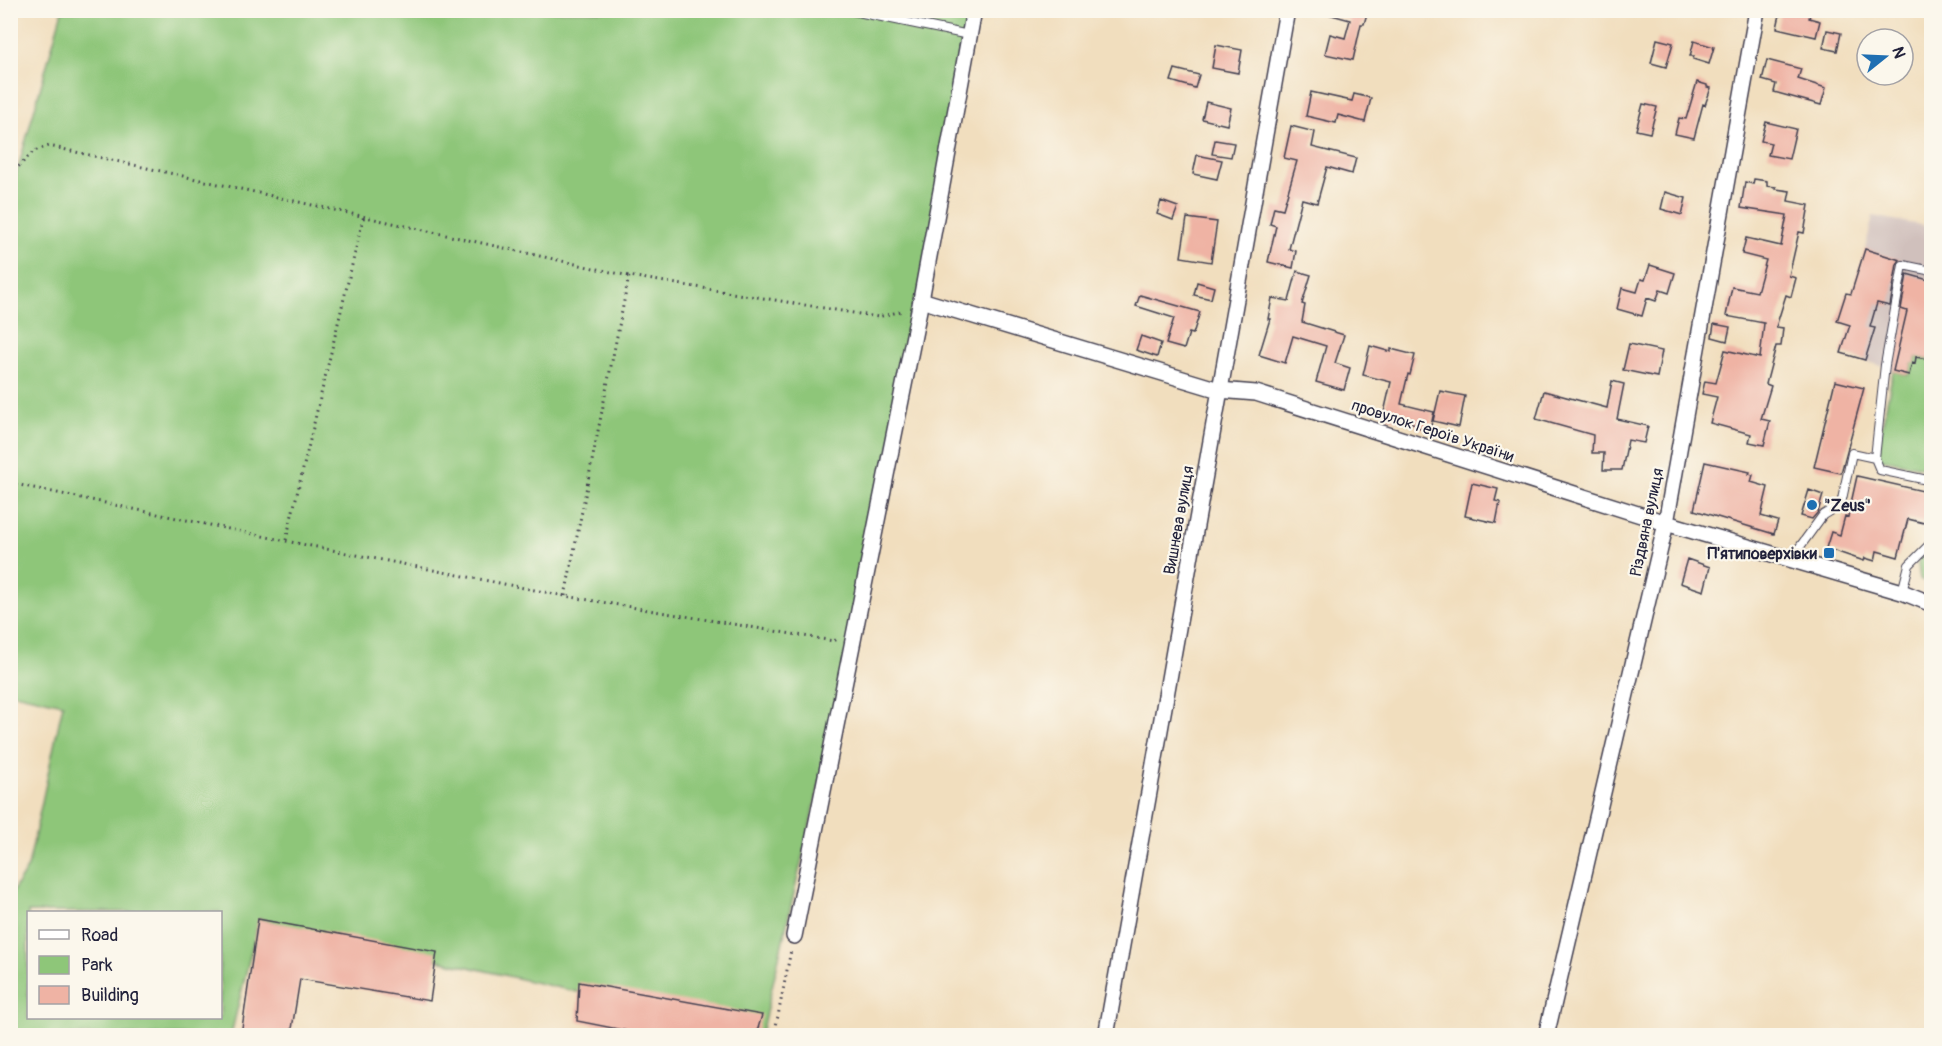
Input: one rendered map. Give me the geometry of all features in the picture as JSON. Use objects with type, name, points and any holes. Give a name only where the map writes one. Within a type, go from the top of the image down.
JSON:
[{"type":"street","points":[[794,936],[921,300],[974,10]]},
{"type":"street","name":"Вишнева вулиця","points":[[1106,1035],[1287,10]]},
{"type":"street","name":"Різдвяна вулиця","points":[[1546,1035],[1666,523],[1757,10]]},
{"type":"street","name":"провулок Героїв України","points":[[921,300],[1219,390],[1256,393],[1666,523],[1902,592],[1932,604]]},
{"type":"lane","points":[[848,10],[969,35]]},
{"type":"lane","points":[[1932,271],[1903,266],[1885,365],[1875,458],[1880,470],[1932,481]]},
{"type":"lane","points":[[1790,559],[1822,515],[1841,504],[1852,453],[1875,458]]},
{"type":"lane","points":[[1902,592],[1909,565],[1932,542]]},
{"type":"path","points":[[10,175],[34,151],[49,146],[629,276],[878,317],[915,308],[921,300]]},
{"type":"path","points":[[286,541],[364,215]]},
{"type":"path","points":[[565,596],[629,276]]},
{"type":"path","points":[[10,483],[565,596],[834,641],[855,630]]},
{"type":"path","points":[[774,1035],[794,936]]},
{"type":"shaded area","points":[[1873,216],[1931,227],[1931,360],[1917,357],[1915,364],[1912,363],[1909,375],[1841,353],[1850,326],[1837,321],[1846,293],[1859,297],[1865,249]]},
{"type":"green space","points":[[62,11],[974,11],[850,654],[761,1034],[259,919],[231,1035],[11,1035],[10,896],[28,867],[63,704],[10,692],[11,193]]},
{"type":"green space","points":[[1916,357],[1931,360],[1931,469],[1876,458],[1893,371],[1909,375]]},
{"type":"green space","points":[[1931,549],[1931,585],[1920,579],[1918,564],[1919,558]]},
{"type":"building","points":[[1329,10],[1368,10],[1364,24],[1361,24],[1353,60],[1325,54],[1330,34],[1345,38],[1350,20],[1328,14]]},
{"type":"building","points":[[1781,10],[1811,10],[1809,18],[1820,21],[1816,37],[1777,28]]},
{"type":"building","points":[[1827,30],[1841,33],[1837,51],[1823,48]]},
{"type":"building","points":[[1657,39],[1673,43],[1666,67],[1651,63]]},
{"type":"building","points":[[1694,41],[1714,47],[1709,64],[1690,56]]},
{"type":"building","points":[[1216,45],[1242,50],[1238,73],[1212,68]]},
{"type":"building","points":[[1767,60],[1801,69],[1798,79],[1826,88],[1821,105],[1774,92],[1776,84],[1762,80]]},
{"type":"building","points":[[1175,69],[1199,75],[1195,88],[1171,81]]},
{"type":"building","points":[[1697,82],[1711,88],[1705,105],[1703,104],[1694,138],[1675,134],[1679,118],[1686,119]]},
{"type":"building","points":[[1311,92],[1352,101],[1354,94],[1371,98],[1365,122],[1338,115],[1336,123],[1306,116]]},
{"type":"building","points":[[1206,102],[1231,108],[1227,125],[1202,119]]},
{"type":"building","points":[[1643,104],[1657,107],[1650,133],[1636,130]]},
{"type":"building","points":[[1766,122],[1796,129],[1789,159],[1768,155],[1771,143],[1761,141]]},
{"type":"building","points":[[1291,126],[1315,132],[1312,147],[1356,158],[1352,174],[1327,167],[1317,203],[1302,199],[1289,249],[1296,251],[1293,268],[1268,262],[1276,226],[1270,224],[1274,207],[1283,209],[1297,161],[1284,158]]},
{"type":"building","points":[[1215,140],[1234,143],[1231,157],[1212,154]]},
{"type":"building","points":[[1197,155],[1222,160],[1217,179],[1193,174]]},
{"type":"building","points":[[1754,179],[1767,181],[1767,186],[1776,187],[1776,189],[1790,191],[1788,201],[1809,205],[1804,233],[1799,232],[1789,276],[1796,278],[1791,297],[1786,295],[1776,327],[1783,328],[1781,346],[1776,346],[1766,384],[1771,386],[1761,419],[1770,421],[1764,445],[1749,442],[1751,434],[1710,423],[1717,397],[1702,394],[1705,381],[1716,383],[1725,350],[1760,358],[1764,323],[1726,316],[1732,287],[1757,292],[1766,260],[1742,254],[1746,238],[1781,246],[1787,215],[1741,208],[1745,182],[1753,184]]},
{"type":"building","points":[[1665,192],[1686,198],[1682,215],[1661,209]]},
{"type":"building","points":[[1161,201],[1178,207],[1173,220],[1157,214]]},
{"type":"building","points":[[1187,218],[1217,222],[1211,262],[1181,257]]},
{"type":"building","points":[[1865,249],[1900,260],[1897,264],[1890,306],[1877,303],[1870,327],[1875,328],[1865,360],[1841,353],[1850,325],[1837,321],[1846,293],[1851,294]]},
{"type":"building","points":[[1650,265],[1675,273],[1669,293],[1660,290],[1656,301],[1647,298],[1642,316],[1617,309],[1622,288],[1637,292],[1641,279],[1645,280]]},
{"type":"building","points":[[1297,271],[1311,275],[1302,304],[1305,305],[1302,322],[1344,335],[1335,363],[1350,368],[1344,390],[1316,382],[1326,346],[1293,336],[1285,363],[1259,355],[1270,319],[1268,319],[1272,298],[1289,301]]},
{"type":"building","points":[[1907,274],[1932,281],[1932,360],[1916,357],[1909,375],[1893,371],[1907,311],[1901,309]]},
{"type":"building","points":[[1197,282],[1214,287],[1211,299],[1194,295]]},
{"type":"building","points":[[1140,295],[1200,312],[1193,334],[1189,333],[1184,349],[1166,344],[1174,318],[1136,306]]},
{"type":"building","points":[[1714,324],[1730,327],[1727,341],[1712,337]]},
{"type":"building","points":[[1141,336],[1161,343],[1157,357],[1136,350]]},
{"type":"building","points":[[1629,344],[1662,351],[1657,377],[1623,370]]},
{"type":"building","points":[[1370,346],[1415,355],[1401,404],[1434,412],[1430,430],[1416,427],[1417,424],[1383,417],[1391,382],[1363,375]]},
{"type":"building","points":[[1612,381],[1624,384],[1617,419],[1648,426],[1644,443],[1628,440],[1622,470],[1603,470],[1604,453],[1592,453],[1593,435],[1536,419],[1544,391],[1607,408]]},
{"type":"building","points":[[1835,381],[1864,388],[1841,473],[1814,467]]},
{"type":"building","points":[[1440,391],[1465,396],[1459,427],[1433,421]]},
{"type":"building","points":[[1705,462],[1750,472],[1749,474],[1753,475],[1751,482],[1768,487],[1761,516],[1778,521],[1774,534],[1694,510]]},
{"type":"building","points":[[1857,476],[1932,493],[1932,525],[1908,519],[1898,557],[1877,551],[1875,561],[1865,558],[1864,561],[1826,548],[1831,532],[1840,535],[1845,516],[1848,517]]},
{"type":"building","points":[[1472,483],[1498,489],[1495,501],[1500,502],[1496,523],[1465,516]]},
{"type":"building","name":"\"Zeus\"","points":[[1809,490],[1823,495],[1818,512],[1812,519],[1801,516]]},
{"type":"building","points":[[1687,559],[1710,567],[1704,591],[1680,583]]},
{"type":"building","points":[[258,919],[437,952],[430,1001],[300,979],[291,1035],[241,1035]]},
{"type":"building","points":[[579,982],[762,1015],[756,1035],[648,1035],[577,1021]]},
{"type":"place","name":"\"Zeus\"","points":[[1812,505]]},
{"type":"place","name":"П'ятиповерхівки","points":[[1829,553]]}]
